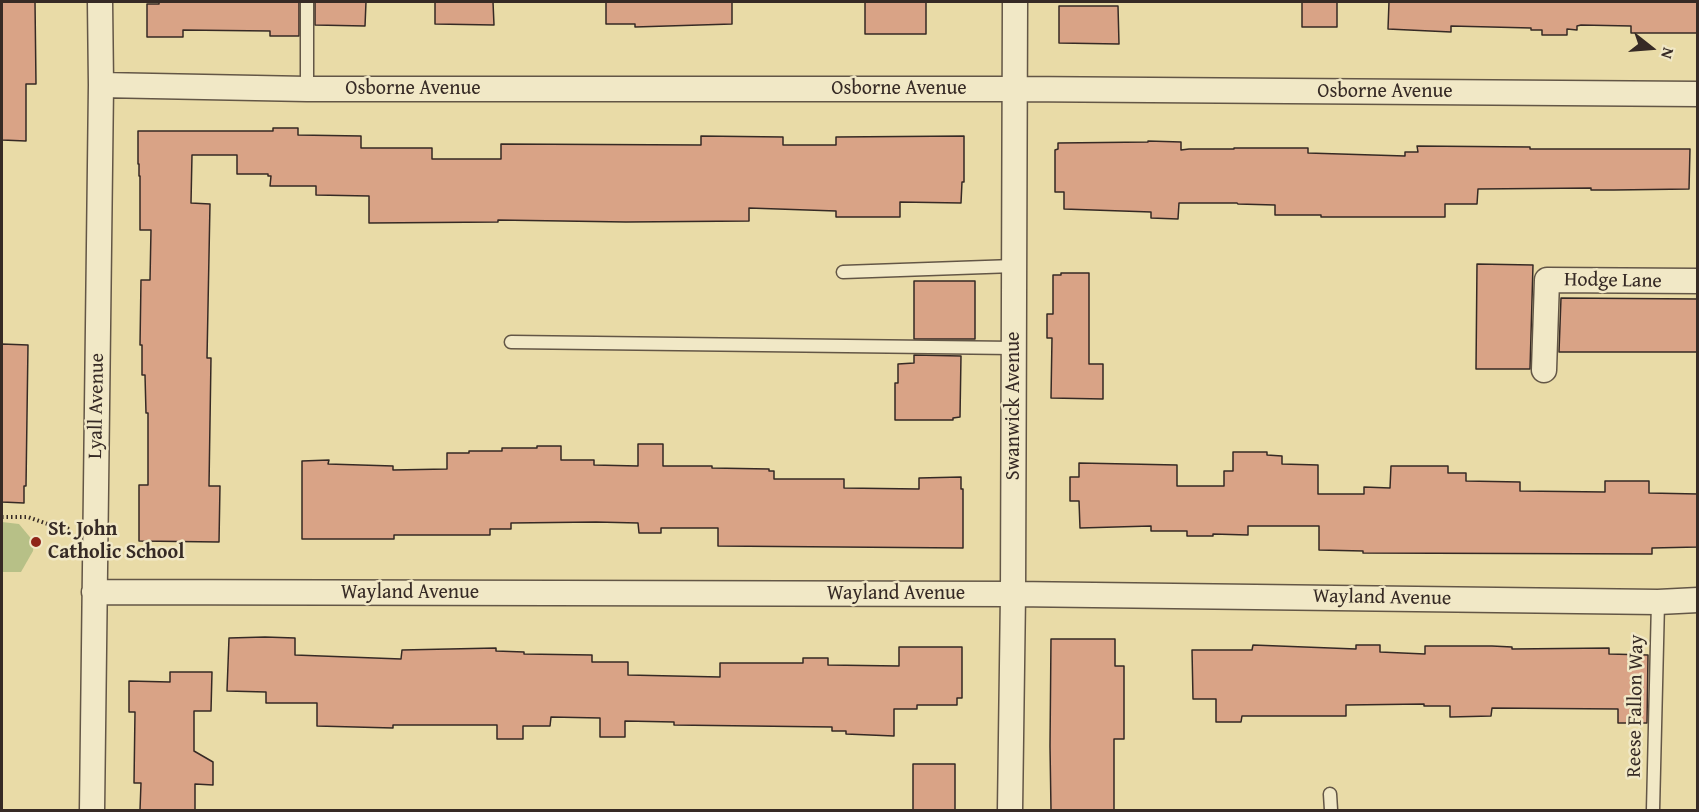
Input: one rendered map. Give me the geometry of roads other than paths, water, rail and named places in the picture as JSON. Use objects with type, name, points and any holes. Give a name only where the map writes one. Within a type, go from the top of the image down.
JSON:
[{"type":"street","name":"Lyall Avenue","points":[[92,810],[101,86],[100,2]]},
{"type":"street","name":"Swanwick Avenue","points":[[1010,810],[1015,2]]},
{"type":"street","name":"Osborne Avenue","points":[[101,86],[307,89],[1014,89],[1698,94]]},
{"type":"street","name":"Hodge Lane","points":[[1544,370],[1547,280],[1698,282]]},
{"type":"street","name":"Wayland Avenue","points":[[94,592],[1013,594],[1658,602],[1698,600]]},
{"type":"lane","points":[[306,2],[307,89]]},
{"type":"lane","points":[[843,272],[1014,266]]},
{"type":"lane","points":[[511,342],[1014,348]]},
{"type":"lane","name":"Reese Fallon Way","points":[[1653,810],[1658,602]]},
{"type":"lane","points":[[1330,794],[1331,810]]},
{"type":"place","name":"St. John Catholic School","points":[[36,542]]}]
